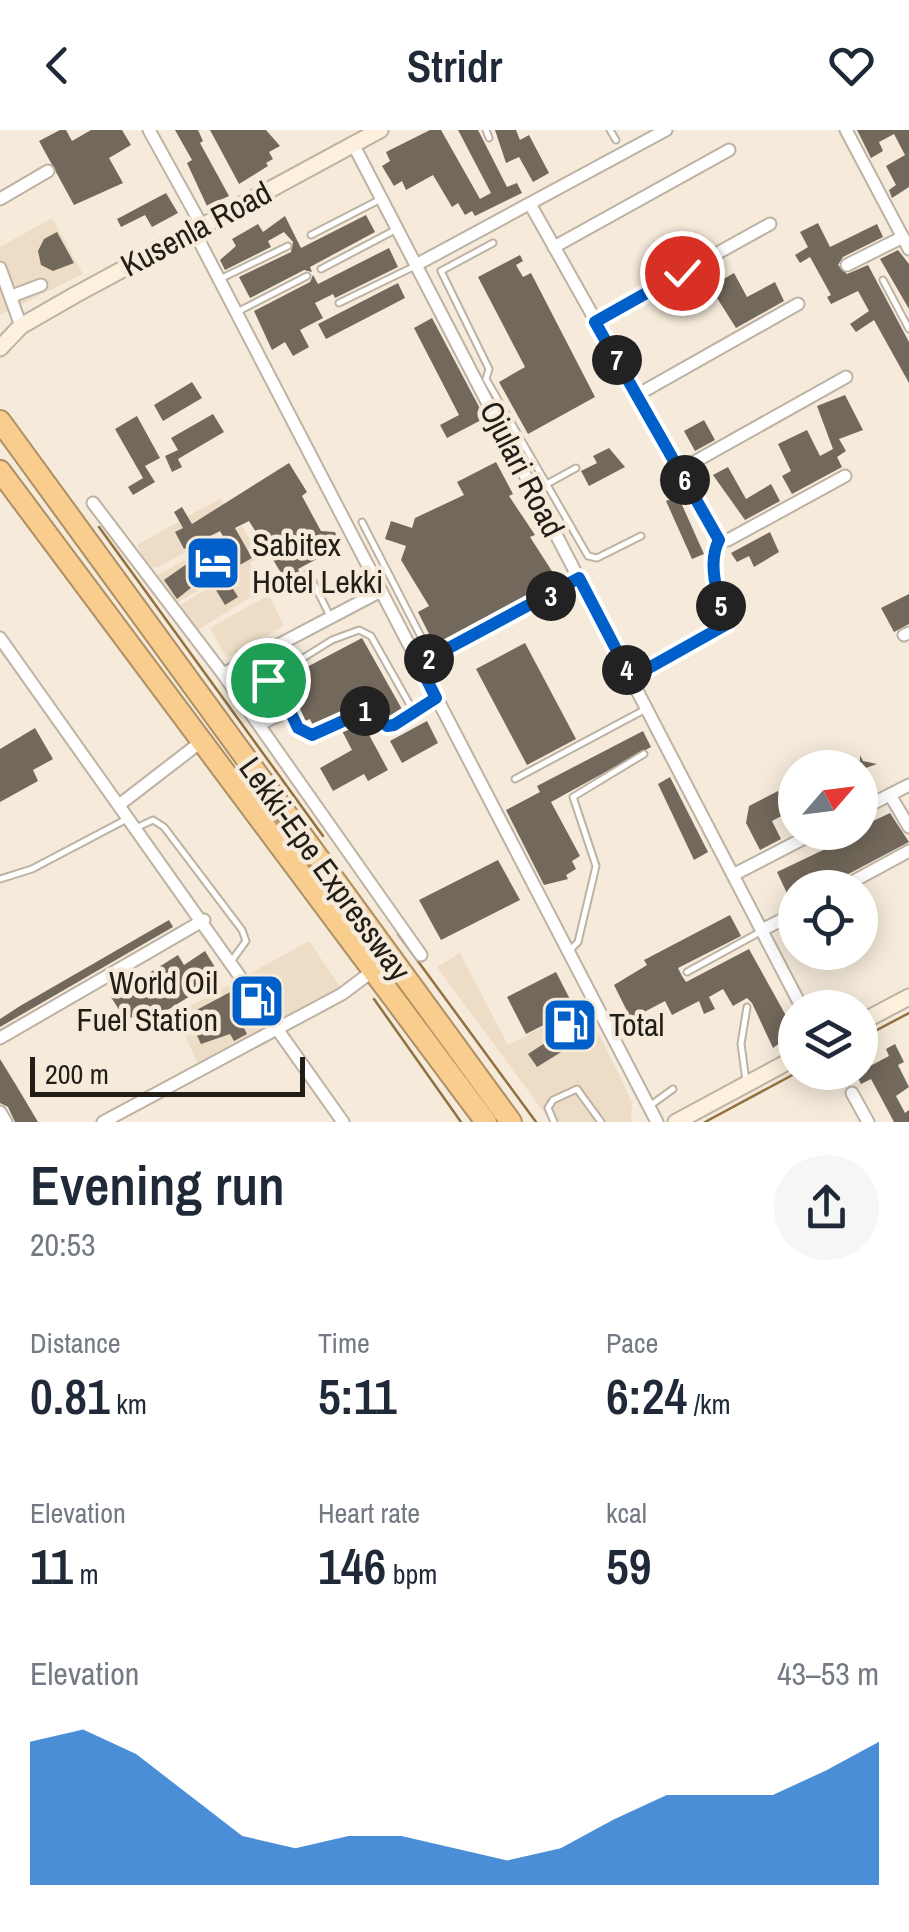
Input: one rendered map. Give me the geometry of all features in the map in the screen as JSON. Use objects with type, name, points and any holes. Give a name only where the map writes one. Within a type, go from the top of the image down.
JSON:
[{"type":"highway","name":"Lekki-Epe Expressway","points":[[0,421],[510,1122]]},
{"type":"highway","points":[[0,440],[109,586],[128,599]]},
{"type":"highway","name":"Lekki-Epe Expressway","points":[[0,471],[486,1122]]},
{"type":"main road","name":"Kusenla Road","points":[[0,348],[11,331],[380,130]]},
{"type":"main road","points":[[878,1013],[909,997]]},
{"type":"main road","points":[[676,1122],[778,1067]]},
{"type":"street","points":[[416,265],[666,130]]},
{"type":"street","points":[[846,130],[906,243],[847,265]]},
{"type":"street","points":[[152,131],[219,280],[657,1122]]},
{"type":"street","name":"Ojulari Road","points":[[354,144],[416,265],[540,488],[579,578],[793,990]]},
{"type":"street","points":[[554,247],[729,150]]},
{"type":"street","points":[[0,200],[48,171]]},
{"type":"street","points":[[530,204],[719,540],[713,556],[727,624],[631,678]]},
{"type":"street","points":[[595,322],[770,224]]},
{"type":"street","points":[[0,268],[11,331]]},
{"type":"street","points":[[7,302],[41,285]]},
{"type":"street","points":[[637,395],[798,304]]},
{"type":"street","points":[[680,470],[846,377]]},
{"type":"street","points":[[719,540],[728,540],[844,476]]},
{"type":"street","points":[[93,503],[223,674],[422,955]]},
{"type":"street","points":[[223,674],[381,590]]},
{"type":"street","points":[[0,638],[204,920],[230,964],[343,1122]]},
{"type":"street","points":[[119,805],[202,741]]},
{"type":"street","points":[[878,801],[909,785]]},
{"type":"street","points":[[890,795],[909,828]]},
{"type":"street","points":[[734,875],[782,850]]},
{"type":"street","points":[[875,870],[909,851]]},
{"type":"street","points":[[0,1038],[204,920]]},
{"type":"street","points":[[762,930],[778,922]]},
{"type":"street","points":[[103,1122],[342,994],[374,970]]},
{"type":"street","points":[[852,1093],[868,1122]]},
{"type":"street","points":[[0,1112],[6,1122]]},
{"type":"lane","points":[[486,130],[489,138]]},
{"type":"lane","points":[[610,130],[616,140]]},
{"type":"lane","points":[[311,235],[382,199]]},
{"type":"lane","points":[[321,269],[397,229]]},
{"type":"lane","points":[[493,243],[443,269],[441,274],[489,370],[486,379],[540,488],[592,559],[641,536]]},
{"type":"lane","points":[[219,280],[288,246]]},
{"type":"lane","points":[[339,303],[416,265]]},
{"type":"lane","points":[[236,312],[306,276]]},
{"type":"lane","points":[[883,280],[909,329]]},
{"type":"lane","points":[[540,488],[576,468]]},
{"type":"lane","points":[[362,522],[432,658]]},
{"type":"lane","points":[[308,572],[331,617]]},
{"type":"lane","points":[[419,664],[579,578]]},
{"type":"lane","points":[[414,712],[367,632],[351,630],[271,679],[298,728],[312,735],[370,709],[387,726],[414,712],[436,698]]},
{"type":"lane","points":[[515,780],[647,709]]},
{"type":"lane","points":[[261,728],[290,713]]},
{"type":"lane","points":[[568,951],[578,942],[596,866],[573,797],[644,754]]},
{"type":"lane","points":[[0,879],[32,869],[132,823],[153,820],[164,826],[242,930],[246,941],[230,964]]},
{"type":"lane","points":[[687,972],[762,930]]},
{"type":"lane","points":[[747,1008],[741,1057],[748,1084]]},
{"type":"lane","points":[[554,1122],[548,1108],[553,1100],[576,1089],[601,1122]]},
{"type":"lane","points":[[649,1107],[672,1089]]},
{"type":"shaded area","points":[[52,218],[83,274],[0,315],[0,247]]},
{"type":"shaded area","points":[[221,498],[234,525],[159,567],[149,568],[137,545]]},
{"type":"shaded area","points":[[242,526],[260,557],[250,563],[265,588],[195,632],[179,606],[233,572],[176,603],[158,575]]},
{"type":"shaded area","points":[[269,595],[284,626],[227,658],[210,628]]},
{"type":"shaded area","name":"World Oil Fuel Station","points":[[309,941],[341,988],[198,1063],[174,1015]]},
{"type":"shaded area","name":"Total","points":[[460,953],[508,1045],[585,1005],[632,1102],[631,1122],[551,1122],[437,967]]},
{"type":"building","points":[[66,130],[72,141],[91,130],[122,130],[131,145],[109,158],[123,183],[74,205],[39,141]]},
{"type":"building","points":[[175,130],[198,130],[203,141],[200,143],[229,196],[207,206],[187,163],[192,160]]},
{"type":"building","points":[[210,130],[266,130],[280,146],[269,152],[273,159],[266,163],[268,166],[239,184]]},
{"type":"building","points":[[430,130],[441,130],[480,199],[491,193],[458,130],[478,130],[507,187],[517,183],[522,193],[475,216],[472,211],[465,215],[458,203],[452,207],[433,175],[406,190],[402,181],[394,186],[382,166],[390,161],[386,152]]},
{"type":"building","points":[[495,130],[516,130],[520,140],[529,135],[549,173],[533,182],[519,157],[506,163]]},
{"type":"building","points":[[857,130],[909,130],[909,187],[892,198],[889,190],[896,185],[886,166],[905,155],[894,134],[879,142],[883,151],[871,158]]},
{"type":"building","points":[[166,193],[178,213],[152,227],[145,215],[121,227],[117,219]]},
{"type":"building","points":[[366,215],[375,232],[310,267],[312,272],[304,270],[250,298],[239,277],[291,252],[293,242],[284,232],[268,241],[271,247],[225,270],[220,260],[236,246],[232,239],[258,224],[263,232],[285,216],[301,248]]},
{"type":"building","points":[[818,223],[830,247],[877,224],[883,237],[843,257],[838,265],[847,274],[868,265],[909,342],[909,383],[874,320],[856,332],[850,324],[869,311],[858,291],[831,304],[827,297],[831,295],[810,257],[800,263],[795,255],[808,247],[800,232]]},
{"type":"building","points":[[57,232],[74,263],[53,271],[41,265],[38,251],[44,239]]},
{"type":"building","points":[[389,248],[398,267],[335,298],[333,294],[315,303],[323,318],[300,330],[309,347],[293,356],[285,342],[272,350],[254,311],[310,282],[313,275],[318,284]]},
{"type":"building","points":[[898,250],[909,264],[909,309],[880,259]]},
{"type":"building","points":[[520,255],[523,261],[516,265],[523,277],[531,273],[595,397],[528,434],[499,382],[525,367],[478,277]]},
{"type":"building","points":[[734,273],[747,297],[775,282],[784,301],[736,328],[710,287]]},
{"type":"building","points":[[398,283],[405,298],[326,339],[318,324]]},
{"type":"building","points":[[432,318],[485,418],[447,438],[440,425],[459,415],[414,328]]},
{"type":"building","points":[[192,382],[202,398],[163,421],[154,405]]},
{"type":"building","points":[[845,395],[863,430],[839,439],[846,451],[837,457],[842,467],[792,494],[782,476],[791,471],[778,444],[807,430],[820,456],[833,449],[817,406]]},
{"type":"building","points":[[213,414],[224,432],[178,459],[182,467],[172,472],[165,456],[178,450],[171,438]]},
{"type":"building","points":[[137,416],[160,458],[145,466],[155,482],[133,495],[128,487],[143,478],[115,429]]},
{"type":"building","points":[[704,420],[715,440],[695,451],[684,431]]},
{"type":"building","points":[[609,448],[625,467],[589,486],[581,471],[597,463],[593,456]]},
{"type":"building","points":[[496,462],[513,494],[509,496],[535,535],[530,537],[559,582],[436,648],[418,612],[429,606],[401,560],[406,546],[385,539],[391,521],[412,528],[415,518],[464,495],[457,482]]},
{"type":"building","points":[[289,463],[307,492],[302,496],[321,531],[335,532],[343,554],[333,560],[328,553],[298,569],[306,585],[300,588],[292,572],[283,576],[249,521],[235,528],[252,558],[224,574],[238,597],[225,605],[211,582],[205,585],[202,579],[177,599],[164,580],[188,563],[191,569],[229,547],[220,531],[184,549],[175,532],[183,528],[174,512],[182,507],[192,524]]},
{"type":"building","points":[[728,467],[746,499],[771,484],[780,501],[745,520],[713,475]]},
{"type":"building","points":[[678,496],[704,554],[692,559],[666,501]]},
{"type":"building","points":[[770,532],[779,552],[754,567],[749,556],[737,562],[731,553]]},
{"type":"building","points":[[909,594],[909,624],[894,632],[881,608]]},
{"type":"building","points":[[362,638],[403,711],[391,718],[380,698],[314,727],[310,719],[302,722],[293,704],[300,700],[288,677]]},
{"type":"building","points":[[525,643],[576,739],[527,765],[476,669]]},
{"type":"building","points":[[361,720],[388,770],[368,781],[364,774],[333,791],[320,768],[352,750],[341,729]]},
{"type":"building","points":[[427,721],[438,743],[402,763],[390,741]]},
{"type":"building","points":[[35,728],[53,759],[33,770],[38,781],[0,802],[0,749]]},
{"type":"building","points":[[643,731],[651,747],[551,802],[580,856],[572,861],[576,869],[566,875],[568,879],[544,885],[506,810],[540,792],[537,786]]},
{"type":"building","points":[[670,777],[708,852],[694,860],[658,784]]},
{"type":"building","points":[[778,791],[778,818],[772,821],[778,841],[760,850],[746,823],[749,806]]},
{"type":"building","points":[[890,813],[909,842],[856,870],[781,870],[823,850],[878,850],[878,819]]},
{"type":"building","points":[[498,860],[520,900],[441,940],[419,900]]},
{"type":"building","points":[[730,915],[741,936],[678,968],[686,982],[749,949],[778,1001],[778,1044],[773,1048],[752,1003],[747,998],[733,1006],[723,989],[709,997],[715,1009],[704,1014],[699,1001],[672,1015],[665,1001],[631,1019],[614,985],[647,965],[644,960]]},
{"type":"building","points":[[169,920],[173,927],[0,1027],[0,1019],[20,1006]]},
{"type":"building","points":[[205,951],[221,977],[153,1019],[146,1008],[126,1021],[111,997],[178,955],[184,965]]},
{"type":"building","points":[[556,972],[575,1009],[526,1034],[507,997]]},
{"type":"building","points":[[236,989],[254,1021],[243,1026],[247,1034],[234,1041],[230,1034],[201,1044],[187,1015]]},
{"type":"building","points":[[571,1026],[579,1041],[537,1067],[528,1054]]},
{"type":"building","points":[[895,1044],[904,1062],[898,1065],[909,1087],[896,1096],[905,1113],[909,1110],[909,1122],[894,1122],[877,1090],[878,1062],[889,1056],[886,1049]]},
{"type":"building","points":[[0,1059],[38,1122],[15,1122],[8,1107],[0,1103]]},
{"type":"waterway","points":[[99,527],[323,836]]},
{"type":"waterway","points":[[398,934],[536,1122]]},
{"type":"waterway","points":[[374,999],[461,1122]]},
{"type":"waterway","points":[[878,1029],[909,1013]]},
{"type":"waterway","points":[[705,1122],[778,1083]]},
{"type":"place","name":"Sabitex Hotel Lekki","points":[[213,563]]},
{"type":"place","name":"World Oil Fuel Station","points":[[257,1001]]},
{"type":"place","name":"Total","points":[[570,1025]]},
{"type":"route","points":[[268,680],[274,677],[298,728],[305,734],[312,735],[370,709],[387,726],[394,725],[436,698],[419,664],[566,589],[579,578],[631,678],[727,624],[716,592],[713,556],[719,540],[595,322],[682,273]]}]
